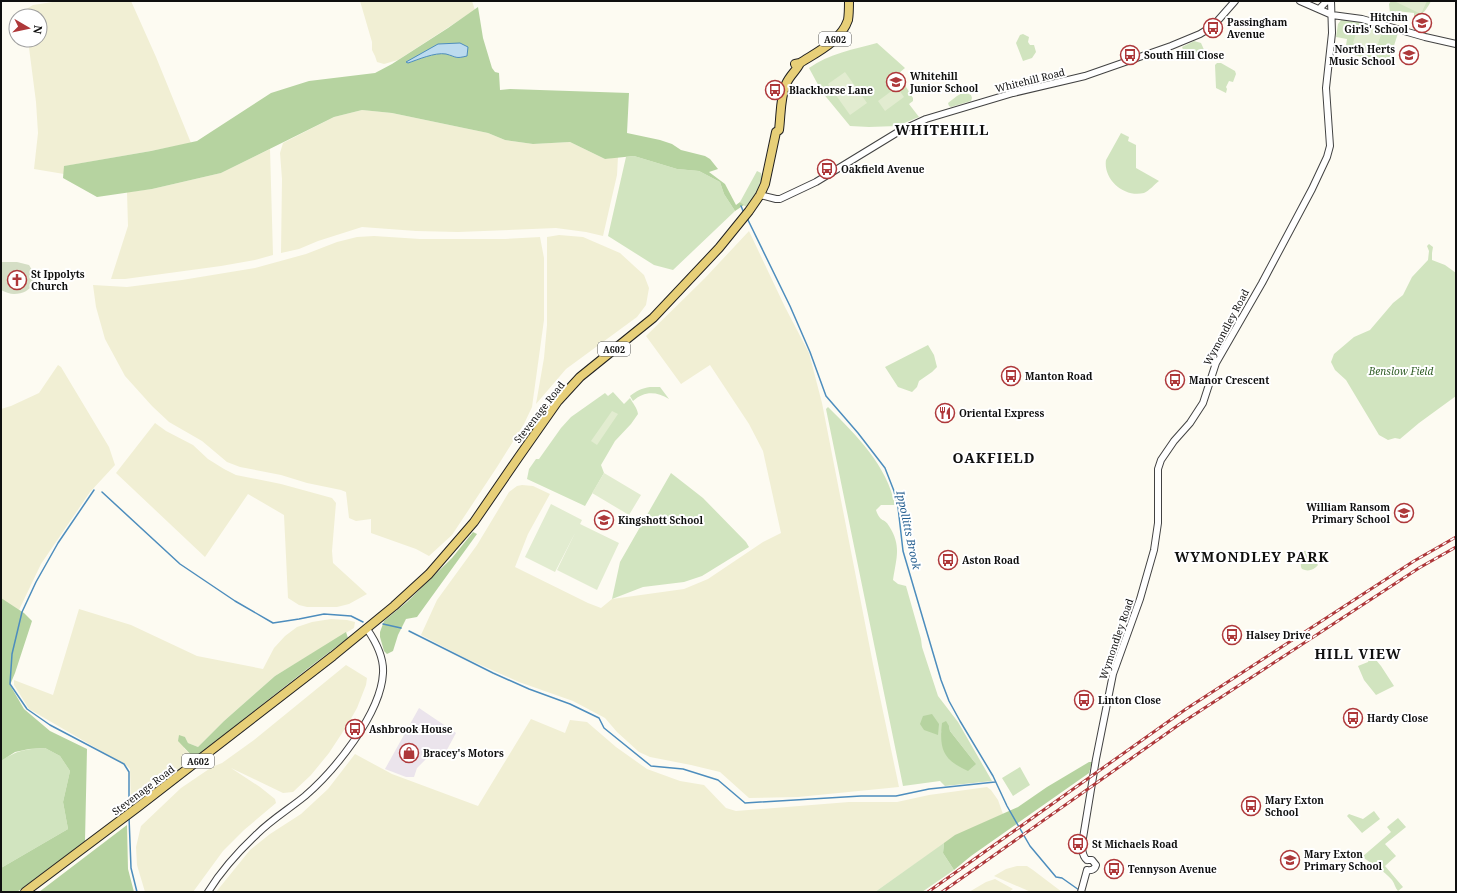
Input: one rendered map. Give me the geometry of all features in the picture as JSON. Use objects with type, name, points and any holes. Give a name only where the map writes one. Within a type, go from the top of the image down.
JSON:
[{"type":"main road","name":"Stevenage Road","points":[[26,892],[259,714],[367,629],[414,589],[442,560],[474,522],[558,401],[580,377],[658,312],[719,248],[749,211],[760,195],[768,172],[776,132],[774,130],[780,87],[783,80],[795,64],[800,63],[840,34],[848,19],[849,1]]},
{"type":"street","name":"Whitehill Road","points":[[760,195],[780,199],[816,182],[902,130],[926,119],[1013,93],[1085,76],[1172,46],[1200,34],[1213,26],[1235,1]]},
{"type":"street","points":[[1300,1],[1332,15],[1362,19],[1425,37],[1456,44]]},
{"type":"street","points":[[1319,9],[1327,1]]},
{"type":"street","points":[[1332,4],[1341,15]]},
{"type":"street","name":"Wymondley Road","points":[[1087,860],[1084,858],[1082,850],[1083,838],[1096,759],[1113,674],[1140,599],[1154,550],[1158,523],[1158,469],[1161,460],[1174,441],[1190,423],[1203,403],[1216,363],[1262,283],[1323,167],[1330,146],[1326,88],[1332,22],[1332,4]]},
{"type":"street","points":[[1332,22],[1341,15]]},
{"type":"street","points":[[208,892],[230,863],[257,834],[305,796],[320,782],[339,761],[359,734],[380,691],[383,672],[382,659],[378,647],[367,629]]},
{"type":"street","points":[[1087,860],[1094,860],[1096,865],[1094,869],[1092,871],[1088,870],[1084,866],[1087,860]]},
{"type":"street","points":[[1081,892],[1088,870]]},
{"type":"shaded area","points":[[59,1],[131,1],[156,57],[191,143],[65,166],[64,174],[34,169],[38,133],[36,102],[29,48],[48,48],[48,8],[28,8],[33,5]]},
{"type":"shaded area","points":[[360,1],[472,1],[475,10],[398,60],[384,64],[377,62],[372,50],[372,42]]},
{"type":"shaded area","points":[[362,110],[392,113],[488,133],[505,140],[533,144],[570,142],[605,159],[618,157],[617,175],[603,236],[556,228],[458,232],[362,227],[318,241],[299,249],[281,253],[282,179],[280,153],[283,143],[334,117]]},
{"type":"shaded area","points":[[270,149],[273,255],[221,266],[125,279],[111,279],[128,226],[127,192],[152,189],[221,173]]},
{"type":"shaded area","points":[[749,231],[785,307],[809,353],[822,403],[873,664],[899,787],[798,797],[749,798],[720,772],[650,757],[639,752],[617,732],[605,718],[573,701],[519,682],[465,658],[421,635],[437,600],[477,545],[509,492],[517,486],[533,486],[550,494],[528,534],[515,567],[601,608],[612,599],[684,589],[708,579],[763,542],[781,533],[763,451],[749,424],[710,365],[681,384],[646,336],[705,278]]},
{"type":"shaded area","points":[[559,235],[583,237],[620,253],[644,275],[649,288],[646,305],[637,317],[566,369],[536,404],[544,358],[547,325],[547,237]]},
{"type":"shaded area","points":[[374,236],[420,239],[505,239],[540,237],[544,258],[544,320],[532,407],[524,424],[452,535],[429,556],[416,549],[371,533],[371,519],[356,521],[349,518],[346,492],[281,475],[240,467],[227,462],[202,441],[169,422],[152,406],[125,376],[105,339],[96,307],[93,285],[127,287],[255,268],[306,254],[337,242],[357,237]]},
{"type":"shaded area","points":[[58,365],[61,367],[109,447],[115,465],[90,492],[41,564],[19,610],[1,599],[1,409],[39,393]]},
{"type":"shaded area","points":[[155,423],[166,431],[193,445],[208,459],[236,475],[281,484],[332,498],[336,503],[332,551],[333,563],[367,594],[349,604],[337,607],[307,607],[299,605],[288,598],[284,515],[248,494],[205,557],[116,473]]},
{"type":"shaded area","points":[[79,609],[131,625],[197,656],[263,669],[274,648],[285,636],[297,627],[312,622],[331,619],[355,622],[354,628],[275,676],[224,721],[198,747],[188,743],[185,737],[184,748],[194,758],[131,806],[130,769],[29,709],[14,685],[14,680],[53,695]]},
{"type":"shaded area","points":[[346,665],[367,678],[366,685],[357,708],[348,724],[329,753],[311,775],[293,792],[283,793],[231,768],[260,787],[275,799],[276,803],[244,830],[223,851],[193,892],[145,892],[137,865],[136,847],[141,826],[181,788],[212,767],[222,763],[254,740]]},
{"type":"shaded area","points":[[419,708],[456,733],[442,759],[431,754],[417,768],[414,777],[406,777],[385,769]]},
{"type":"shaded area","points":[[531,719],[565,733],[570,720],[587,722],[616,747],[647,769],[680,781],[704,785],[726,808],[736,811],[849,802],[897,802],[929,795],[987,787],[998,800],[1003,814],[955,836],[875,892],[216,892],[250,850],[270,834],[301,814],[328,789],[355,754],[392,774],[478,806]]},
{"type":"shaded area","points":[[1017,866],[1027,866],[1062,892],[1031,892],[994,876],[1006,869]]},
{"type":"shaded area","points":[[995,879],[1013,889],[1010,891],[1011,892],[969,892],[986,882]]},
{"type":"green space","points":[[1391,1],[1431,1],[1428,7],[1420,15],[1414,18],[1414,13],[1396,11],[1393,14],[1390,13],[1389,4]]},
{"type":"green space","points":[[1394,1],[1427,1],[1421,14]]},
{"type":"green space","points":[[478,7],[483,38],[492,68],[495,72],[499,73],[500,90],[510,89],[629,93],[627,133],[660,140],[672,144],[681,150],[705,156],[710,159],[718,169],[709,172],[725,184],[736,205],[740,202],[744,205],[735,211],[724,194],[720,182],[699,171],[677,169],[634,156],[605,159],[570,142],[533,144],[505,140],[488,133],[392,113],[362,110],[334,117],[221,173],[152,189],[97,197],[63,178],[64,166],[151,151],[197,141],[271,93],[309,81],[375,73],[392,64]]},
{"type":"green space","points":[[1342,19],[1360,21],[1375,50],[1383,28],[1398,33],[1388,65],[1345,52],[1347,39],[1336,37],[1338,24]]},
{"type":"green space","points":[[1360,21],[1383,28],[1376,50],[1353,43]]},
{"type":"green space","points":[[1023,34],[1029,37],[1028,42],[1030,45],[1034,45],[1036,52],[1032,58],[1023,61],[1016,43],[1020,35]]},
{"type":"green space","points":[[1194,41],[1201,43],[1205,52],[1186,57],[1182,47]]},
{"type":"green space","name":"Whitehill Junior School","points":[[877,43],[905,68],[899,73],[903,77],[901,79],[913,98],[913,101],[909,104],[919,117],[897,126],[850,126],[822,92],[809,68],[816,63],[833,56]]},
{"type":"green space","points":[[1217,63],[1221,63],[1235,71],[1236,74],[1233,82],[1229,81],[1226,87],[1226,93],[1216,88],[1215,65]]},
{"type":"green space","points":[[845,72],[867,103],[850,115],[828,84]]},
{"type":"green space","points":[[897,87],[904,97],[885,111],[878,101]]},
{"type":"green space","points":[[964,92],[971,95],[971,101],[951,107],[949,106],[948,103]]},
{"type":"green space","points":[[1121,133],[1129,137],[1128,141],[1136,145],[1136,168],[1159,181],[1144,193],[1129,193],[1122,190],[1116,186],[1108,174],[1106,160]]},
{"type":"green space","points":[[634,156],[677,169],[699,171],[720,182],[724,194],[735,211],[673,270],[654,265],[608,236],[626,157]]},
{"type":"green space","points":[[757,171],[761,173],[762,177],[757,191],[746,207],[740,202]]},
{"type":"green space","name":"Benslow Field","points":[[1429,244],[1433,247],[1432,260],[1445,265],[1456,273],[1456,396],[1400,439],[1395,438],[1388,440],[1379,435],[1346,380],[1335,370],[1331,362],[1334,354],[1354,337],[1370,330],[1393,303],[1403,295],[1412,277],[1428,260],[1429,251],[1427,246]]},
{"type":"green space","points":[[1,262],[17,262],[29,265],[32,270],[33,280],[29,289],[14,294],[1,290]]},
{"type":"green space","points":[[928,345],[934,355],[937,367],[919,381],[917,387],[912,392],[898,387],[885,367]]},
{"type":"green space","points":[[650,387],[660,387],[669,399],[655,393],[650,393],[641,395],[633,401],[630,396],[639,390]]},
{"type":"green space","points":[[613,392],[624,404],[630,398],[636,407],[638,414],[615,441],[601,465],[604,473],[585,506],[527,479],[529,469],[536,459],[539,459],[561,428],[571,417],[605,393],[608,396]]},
{"type":"green space","points":[[828,407],[849,428],[869,452],[878,464],[891,490],[895,505],[881,505],[876,510],[879,517],[886,522],[896,540],[897,553],[893,580],[898,584],[906,586],[922,647],[938,696],[958,722],[992,781],[945,786],[940,781],[903,786],[826,409]],"holes":[[[949,726],[950,731],[976,764],[941,732]]]},
{"type":"green space","points":[[612,411],[618,414],[597,445],[591,441]]},
{"type":"green space","points":[[604,473],[641,495],[629,515],[592,493]]},
{"type":"green space","points":[[671,473],[703,498],[746,542],[749,547],[702,576],[684,582],[643,587],[612,599],[620,562]]},
{"type":"green space","points":[[551,504],[582,520],[580,524],[619,543],[597,590],[557,570],[575,533],[555,572],[525,557]]},
{"type":"green space","points":[[473,532],[477,534],[417,617],[406,619],[398,635],[393,651],[387,654],[384,651],[380,637],[380,632],[384,621],[407,602],[452,558]]},
{"type":"green space","points":[[1300,551],[1309,551],[1318,565],[1311,570],[1302,569]]},
{"type":"green space","points":[[1,598],[24,613],[32,621],[10,685],[24,709],[50,731],[87,749],[85,841],[17,892],[1,892],[1,868],[68,829],[63,802],[70,771],[60,756],[45,748],[15,752],[1,761]]},
{"type":"green space","points":[[346,632],[348,638],[194,758],[178,741],[179,735],[185,737],[188,743],[198,747],[224,721],[275,676]]},
{"type":"green space","points":[[1371,654],[1394,686],[1376,695],[1364,680],[1358,666],[1368,662]]},
{"type":"green space","points":[[932,714],[939,724],[938,735],[924,730],[920,724],[923,716]]},
{"type":"green space","points":[[946,721],[950,731],[976,764],[968,771],[953,763],[944,753],[941,732],[942,723]]},
{"type":"green space","points":[[45,748],[60,756],[70,771],[63,802],[68,829],[1,868],[1,761],[12,754],[22,751]]},
{"type":"green space","points":[[1089,762],[1092,762],[1089,773],[971,856],[954,870],[943,853],[944,843],[955,835],[1018,807],[1047,787]]},
{"type":"green space","points":[[1020,767],[1030,785],[1013,796],[1002,778]]},
{"type":"green space","points":[[1374,811],[1380,819],[1362,833],[1347,816],[1349,814],[1363,819]]},
{"type":"green space","points":[[1398,818],[1406,827],[1385,844],[1396,856],[1385,866],[1403,887],[1398,891],[1389,876],[1362,857],[1391,832],[1387,827]]},
{"type":"green space","points":[[127,825],[128,869],[134,892],[39,892]]},
{"type":"green space","points":[[944,843],[943,853],[954,870],[922,892],[875,892]]},
{"type":"water","points":[[460,43],[468,47],[467,56],[454,57],[446,54],[437,54],[408,63],[406,62],[438,44]]},
{"type":"waterway","name":"Ippollitts Brook","points":[[741,206],[744,213]]},
{"type":"waterway","name":"Ippollitts Brook","points":[[747,218],[790,306],[810,352],[826,396],[858,433],[885,468],[894,491],[898,507],[903,551],[941,680],[949,701],[993,776],[1007,806],[1030,846],[1056,877],[1062,878],[1079,890]]},
{"type":"waterway","points":[[94,490],[58,543],[36,582],[22,612],[12,654],[10,684],[27,709],[50,725],[124,764],[129,772],[129,811]]},
{"type":"waterway","points":[[102,492],[180,564],[235,601],[273,623],[324,614],[351,616],[363,622]]},
{"type":"waterway","points":[[383,624],[401,628]]},
{"type":"waterway","points":[[409,631],[493,673],[529,689],[570,704],[599,718],[604,728],[651,766],[683,769],[718,780],[745,803],[861,796],[896,796],[929,789],[995,782]]},
{"type":"waterway","points":[[129,817],[131,868],[137,892]]},
{"type":"railway","points":[[928,892],[1186,709],[1414,561],[1456,537]]},
{"type":"railway","points":[[942,892],[1180,724],[1419,568],[1456,547]]},
{"type":"place","name":"Hitchin Girls' School","points":[[1422,23]]},
{"type":"place","name":"Passingham Avenue","points":[[1213,28]]},
{"type":"place","name":"South Hill Close","points":[[1130,55]]},
{"type":"place","name":"North Herts Music School","points":[[1409,55]]},
{"type":"place","name":"Whitehill Junior School","points":[[896,82]]},
{"type":"place","name":"Blackhorse Lane","points":[[775,90]]},
{"type":"place","name":"Oakfield Avenue","points":[[827,169]]},
{"type":"place","name":"St Ippolyts Church","points":[[17,280]]},
{"type":"place","name":"Manton Road","points":[[1011,376]]},
{"type":"place","name":"Manor Crescent","points":[[1175,380]]},
{"type":"place","name":"Oriental Express","points":[[945,413]]},
{"type":"place","name":"William Ransom Primary School","points":[[1404,513]]},
{"type":"place","name":"Kingshott School","points":[[604,520]]},
{"type":"place","name":"Aston Road","points":[[948,560]]},
{"type":"place","name":"Halsey Drive","points":[[1232,635]]},
{"type":"place","name":"Linton Close","points":[[1084,700]]},
{"type":"place","name":"Hardy Close","points":[[1353,718]]},
{"type":"place","name":"Ashbrook House","points":[[355,729]]},
{"type":"place","name":"Bracey's Motors","points":[[409,753]]},
{"type":"place","name":"Mary Exton School","points":[[1251,806]]},
{"type":"place","name":"St Michaels Road","points":[[1078,844]]},
{"type":"place","name":"Mary Exton Primary School","points":[[1290,860]]},
{"type":"place","name":"Tennyson Avenue","points":[[1114,869]]},
{"type":"district","name":"WHITEHILL","points":[[942,129]]},
{"type":"district","name":"OAKFIELD","points":[[994,457]]},
{"type":"district","name":"WYMONDLEY PARK","points":[[1252,556]]},
{"type":"district","name":"HILL VIEW","points":[[1358,653]]}]
